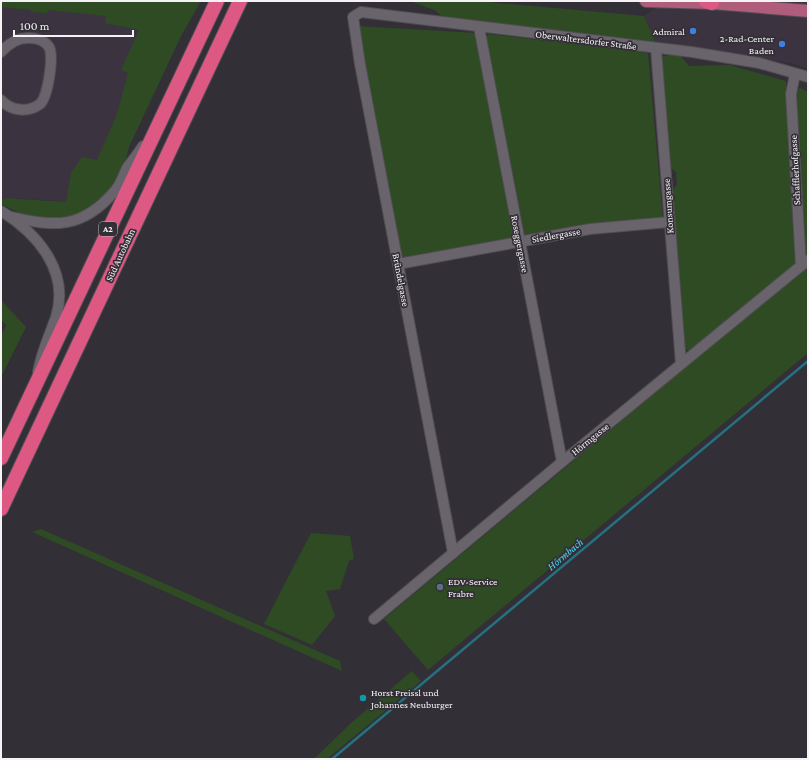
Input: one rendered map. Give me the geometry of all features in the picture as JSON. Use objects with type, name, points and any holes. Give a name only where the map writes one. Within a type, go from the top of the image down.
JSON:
[{"type":"highway","name":"A2","points":[[1,458],[217,1]]},
{"type":"highway","name":"Süd Autobahn","points":[[1,509],[240,1]]},
{"type":"main road","points":[[646,1],[709,2],[808,11]]},
{"type":"street","name":"Oberwaltersdorfer Straße","points":[[361,12],[759,63],[808,77]]},
{"type":"street","name":"Bründelgasse","points":[[361,12],[353,17],[354,25],[453,553]]},
{"type":"street","name":"Roseggergasse","points":[[479,27],[562,462]]},
{"type":"street","points":[[1,52],[7,45],[17,39],[31,38],[42,41],[49,48],[51,58],[46,95],[40,104],[27,109],[15,110],[6,106],[1,100]]},
{"type":"street","name":"Konsumgasse","points":[[656,49],[681,364]]},
{"type":"street","name":"Schafflerhofgasse","points":[[795,74],[791,94],[804,263]]},
{"type":"street","points":[[5,214],[55,225],[78,220],[99,207],[115,192],[128,167],[153,134]]},
{"type":"street","points":[[5,214],[44,248],[55,268],[59,293],[56,316],[42,351],[35,385]]},
{"type":"street","name":"Siedlergasse","points":[[398,264],[590,229],[669,222]]},
{"type":"street","name":"Hörmgasse","points":[[374,619],[804,263]]},
{"type":"shaded area","points":[[1,1],[191,1],[70,214],[60,201],[7,198],[1,200]]},
{"type":"shaded area","points":[[667,1],[808,1],[808,69],[791,63],[656,43],[644,16]]},
{"type":"green space","points":[[1,1],[201,1],[181,36],[129,147],[117,180],[102,199],[93,207],[72,217],[65,219],[41,219],[31,217],[1,204],[1,200],[7,198],[66,202],[71,173],[82,157],[97,160],[117,114],[128,73],[121,70],[139,30],[105,23],[106,16],[48,10],[47,13],[31,12],[31,10],[1,7]]},
{"type":"green space","points":[[410,1],[478,1],[644,16],[656,43],[446,19],[434,10]]},
{"type":"green space","points":[[358,26],[476,33],[514,234],[509,241],[405,260],[401,258]]},
{"type":"green space","points":[[489,34],[648,53],[663,219],[530,237],[525,236],[486,37]]},
{"type":"green space","points":[[669,55],[680,55],[689,66],[729,65],[786,81],[796,264],[691,351],[684,349],[671,190],[677,185],[676,172],[671,168],[659,61],[662,57]]},
{"type":"green space","points":[[800,88],[808,92],[807,255],[803,251],[795,92]]},
{"type":"green space","points":[[808,265],[808,353],[428,670],[384,619]]},
{"type":"green space","points":[[1,300],[26,327],[1,377],[1,336],[6,325],[1,320]]},
{"type":"green space","points":[[41,529],[340,661],[342,671],[32,532]]},
{"type":"green space","points":[[311,533],[350,536],[354,559],[349,561],[340,589],[326,591],[335,616],[312,645],[264,624]]},
{"type":"green space","points":[[412,671],[421,681],[327,759],[314,759],[351,723]]},
{"type":"waterway","name":"Hörmbach","points":[[332,759],[808,361]]},
{"type":"place","name":"Admiral","points":[[693,31]]},
{"type":"place","name":"2-Rad-Center Baden","points":[[782,44]]},
{"type":"place","name":"EDV-Service Frabre","points":[[440,587]]},
{"type":"place","name":"Horst Preissl und Johannes Neuburger","points":[[363,698]]}]
